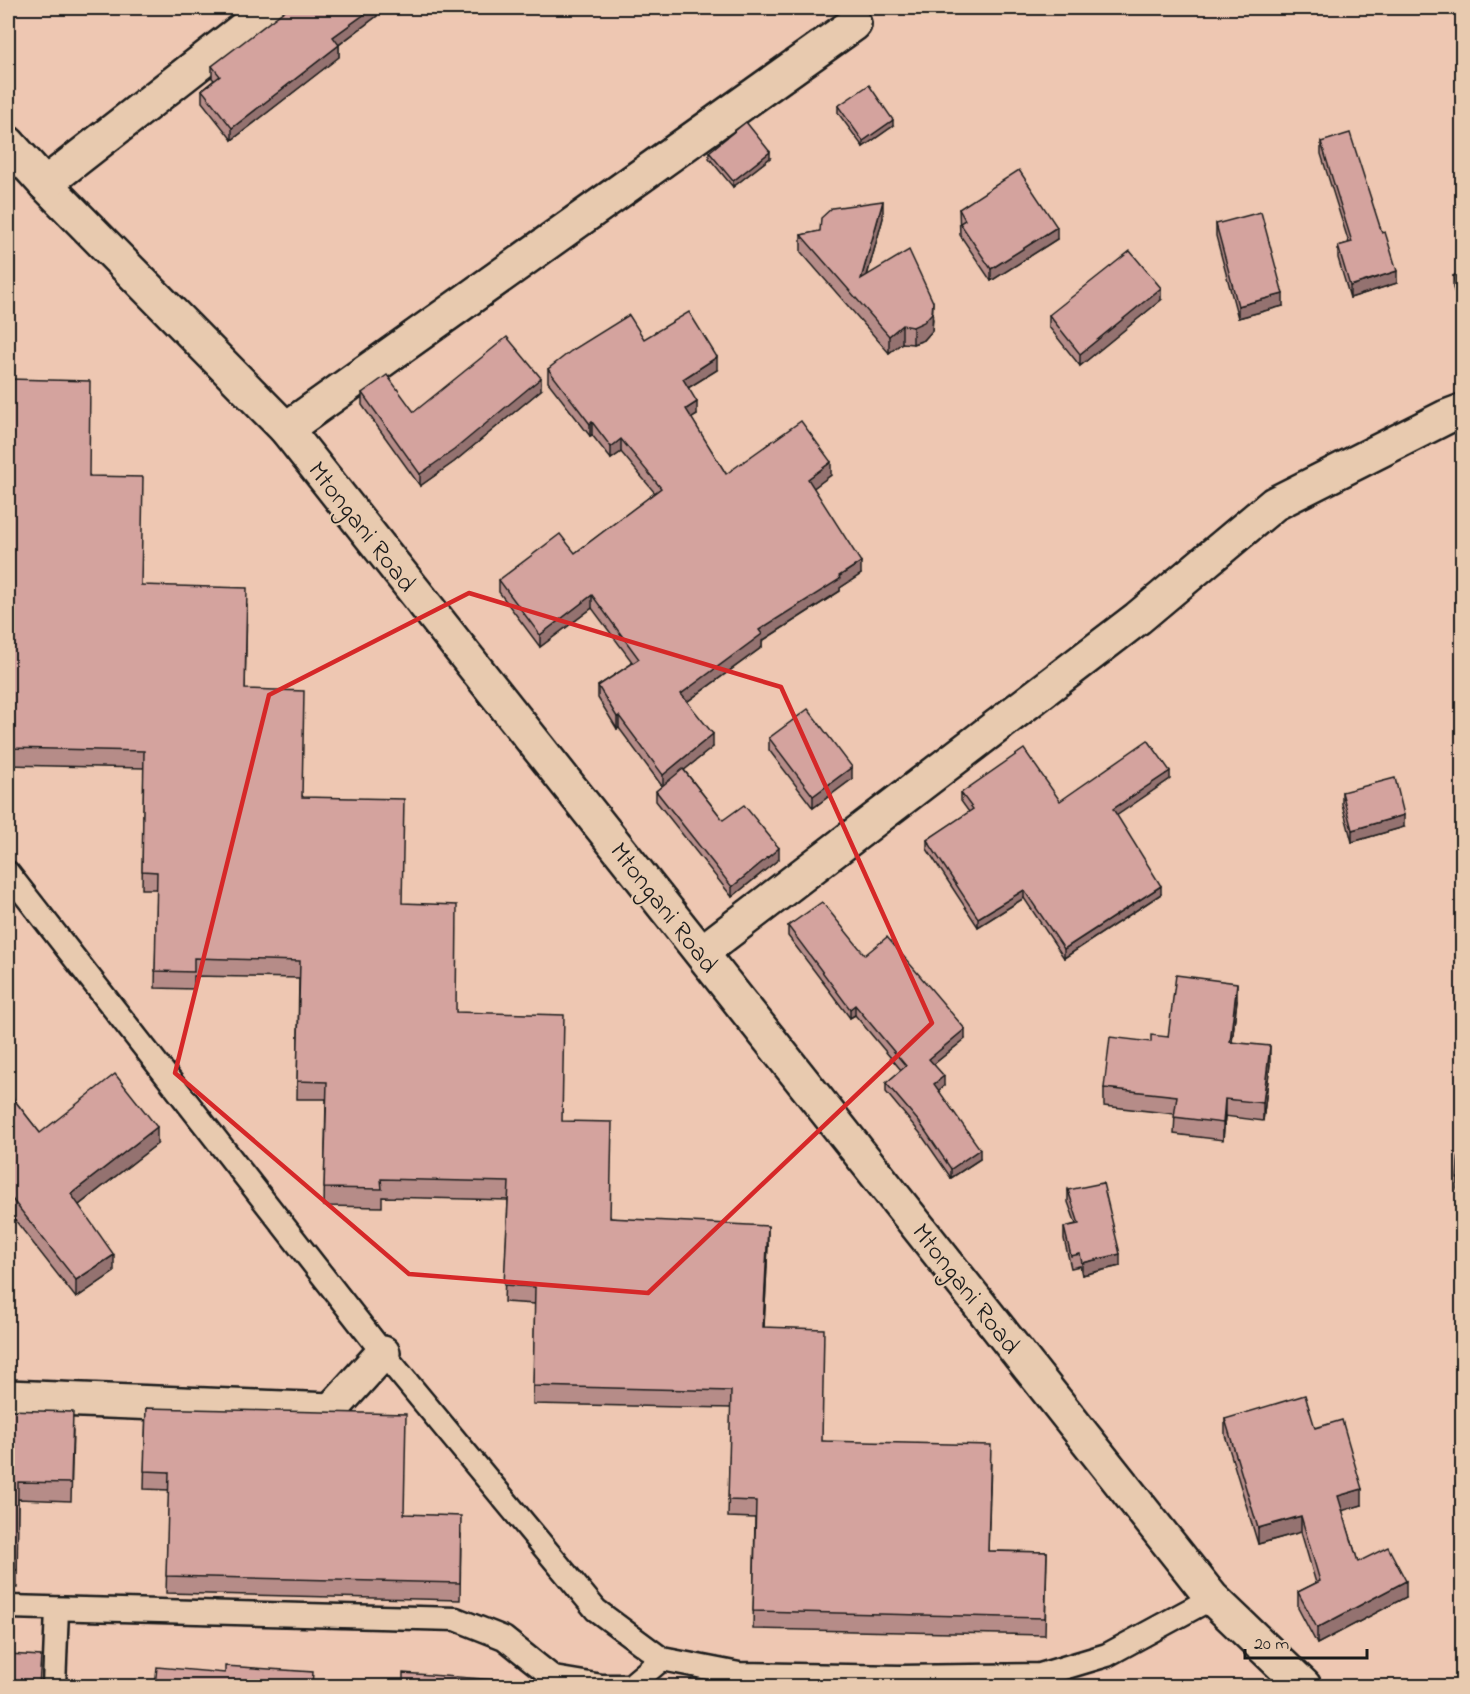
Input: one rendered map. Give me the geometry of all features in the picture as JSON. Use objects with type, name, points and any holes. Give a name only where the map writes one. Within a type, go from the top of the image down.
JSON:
[{"type":"street","points":[[45,184],[270,8]]},
{"type":"street","points":[[286,429],[855,24]]},
{"type":"street","name":"Mtongani Road","points":[[8,143],[45,184],[286,429],[1212,1598],[1304,1686]]},
{"type":"street","points":[[702,952],[1138,618],[1274,504],[1462,411]]},
{"type":"street","points":[[8,1397],[331,1410],[383,1353]]},
{"type":"lane","points":[[8,873],[383,1353],[596,1610],[662,1659],[740,1674],[900,1677],[1040,1675],[1107,1655],[1212,1598]]},
{"type":"lane","points":[[8,1607],[456,1619],[504,1638],[554,1678],[602,1686],[630,1686],[662,1659]]},
{"type":"lane","points":[[54,1686],[57,1609]]},
{"type":"highlighted area","points":[[469,593],[781,687],[932,1023],[648,1293],[409,1274],[175,1073],[269,695]]},
{"type":"building","points":[[288,8],[373,8],[333,37],[339,45],[232,128],[202,90],[220,76],[212,66]]},
{"type":"building","points":[[869,85],[893,120],[863,141],[838,106]]},
{"type":"building","points":[[746,122],[770,152],[733,181],[709,152]]},
{"type":"building","points":[[1350,133],[1382,233],[1385,232],[1397,271],[1350,286],[1338,246],[1352,242],[1321,142]]},
{"type":"building","points":[[1019,170],[1057,227],[991,269],[960,223],[965,220],[959,209]]},
{"type":"building","points":[[883,201],[861,279],[909,250],[933,302],[932,313],[924,322],[913,327],[902,325],[889,336],[801,235],[820,231],[821,218],[832,208]]},
{"type":"building","points":[[1261,212],[1283,294],[1238,306],[1216,224]]},
{"type":"building","points":[[1130,251],[1161,288],[1080,354],[1049,315]]},
{"type":"building","points":[[1462,272],[1462,303],[1453,276]]},
{"type":"building","points":[[689,312],[717,357],[683,379],[697,402],[686,409],[726,474],[801,421],[831,462],[808,479],[861,562],[839,576],[840,579],[759,630],[762,634],[681,694],[713,734],[663,775],[619,716],[617,717],[598,686],[639,659],[592,595],[540,635],[499,580],[560,534],[575,553],[661,488],[621,439],[611,447],[592,422],[590,424],[548,369],[571,351],[629,315],[644,339]]},
{"type":"building","points":[[507,337],[541,378],[454,450],[420,474],[362,393],[387,375],[414,412]]},
{"type":"building","points":[[8,379],[90,381],[89,476],[143,477],[141,585],[247,588],[245,689],[304,691],[302,797],[404,799],[402,903],[457,905],[456,1012],[564,1015],[562,1121],[612,1122],[610,1218],[768,1226],[763,1327],[824,1329],[822,1441],[991,1445],[988,1551],[1047,1552],[1045,1618],[753,1611],[756,1501],[728,1500],[731,1391],[533,1386],[535,1287],[504,1285],[509,1182],[381,1179],[382,1189],[324,1188],[327,1082],[297,1081],[300,961],[194,958],[194,972],[155,971],[157,872],[142,871],[144,751],[8,748]]},
{"type":"building","points":[[808,709],[852,767],[813,796],[769,738]]},
{"type":"building","points":[[1148,740],[1170,771],[1113,809],[1161,886],[1064,949],[1024,890],[978,918],[927,840],[973,809],[961,793],[1024,749],[1060,801]]},
{"type":"building","points":[[683,769],[723,820],[744,805],[779,848],[732,887],[656,791]]},
{"type":"building","points":[[1395,778],[1404,815],[1352,830],[1342,792]]},
{"type":"building","points":[[822,902],[865,955],[887,937],[965,1029],[929,1059],[944,1076],[934,1084],[980,1149],[951,1169],[920,1123],[886,1083],[906,1066],[855,1005],[850,1009],[788,926]]},
{"type":"building","points":[[1176,975],[1237,983],[1230,1042],[1270,1046],[1263,1103],[1225,1099],[1223,1123],[1174,1117],[1177,1096],[1104,1088],[1110,1037],[1151,1042],[1151,1035],[1168,1037]]},
{"type":"building","points":[[115,1074],[157,1127],[71,1194],[114,1255],[76,1280],[8,1194],[8,1092],[40,1133]]},
{"type":"building","points":[[1462,1106],[1462,1178],[1457,1178]]},
{"type":"building","points":[[1103,1183],[1120,1254],[1082,1263],[1080,1254],[1071,1256],[1064,1227],[1079,1224],[1068,1190]]},
{"type":"building","points":[[1305,1395],[1315,1428],[1342,1420],[1362,1489],[1338,1496],[1358,1562],[1388,1547],[1406,1581],[1317,1628],[1298,1592],[1320,1581],[1301,1516],[1258,1528],[1225,1419]]},
{"type":"building","points":[[146,1408],[406,1414],[404,1514],[461,1516],[460,1583],[166,1576],[169,1472],[144,1471]]},
{"type":"building","points":[[8,1410],[73,1412],[71,1483],[18,1482],[17,1570],[8,1570]]},
{"type":"building","points":[[8,1654],[41,1656],[39,1686],[8,1686]]},
{"type":"building","points":[[225,1666],[313,1672],[312,1686],[155,1686],[157,1667],[225,1673]]},
{"type":"building","points":[[403,1673],[536,1683],[536,1686],[403,1686]]}]
